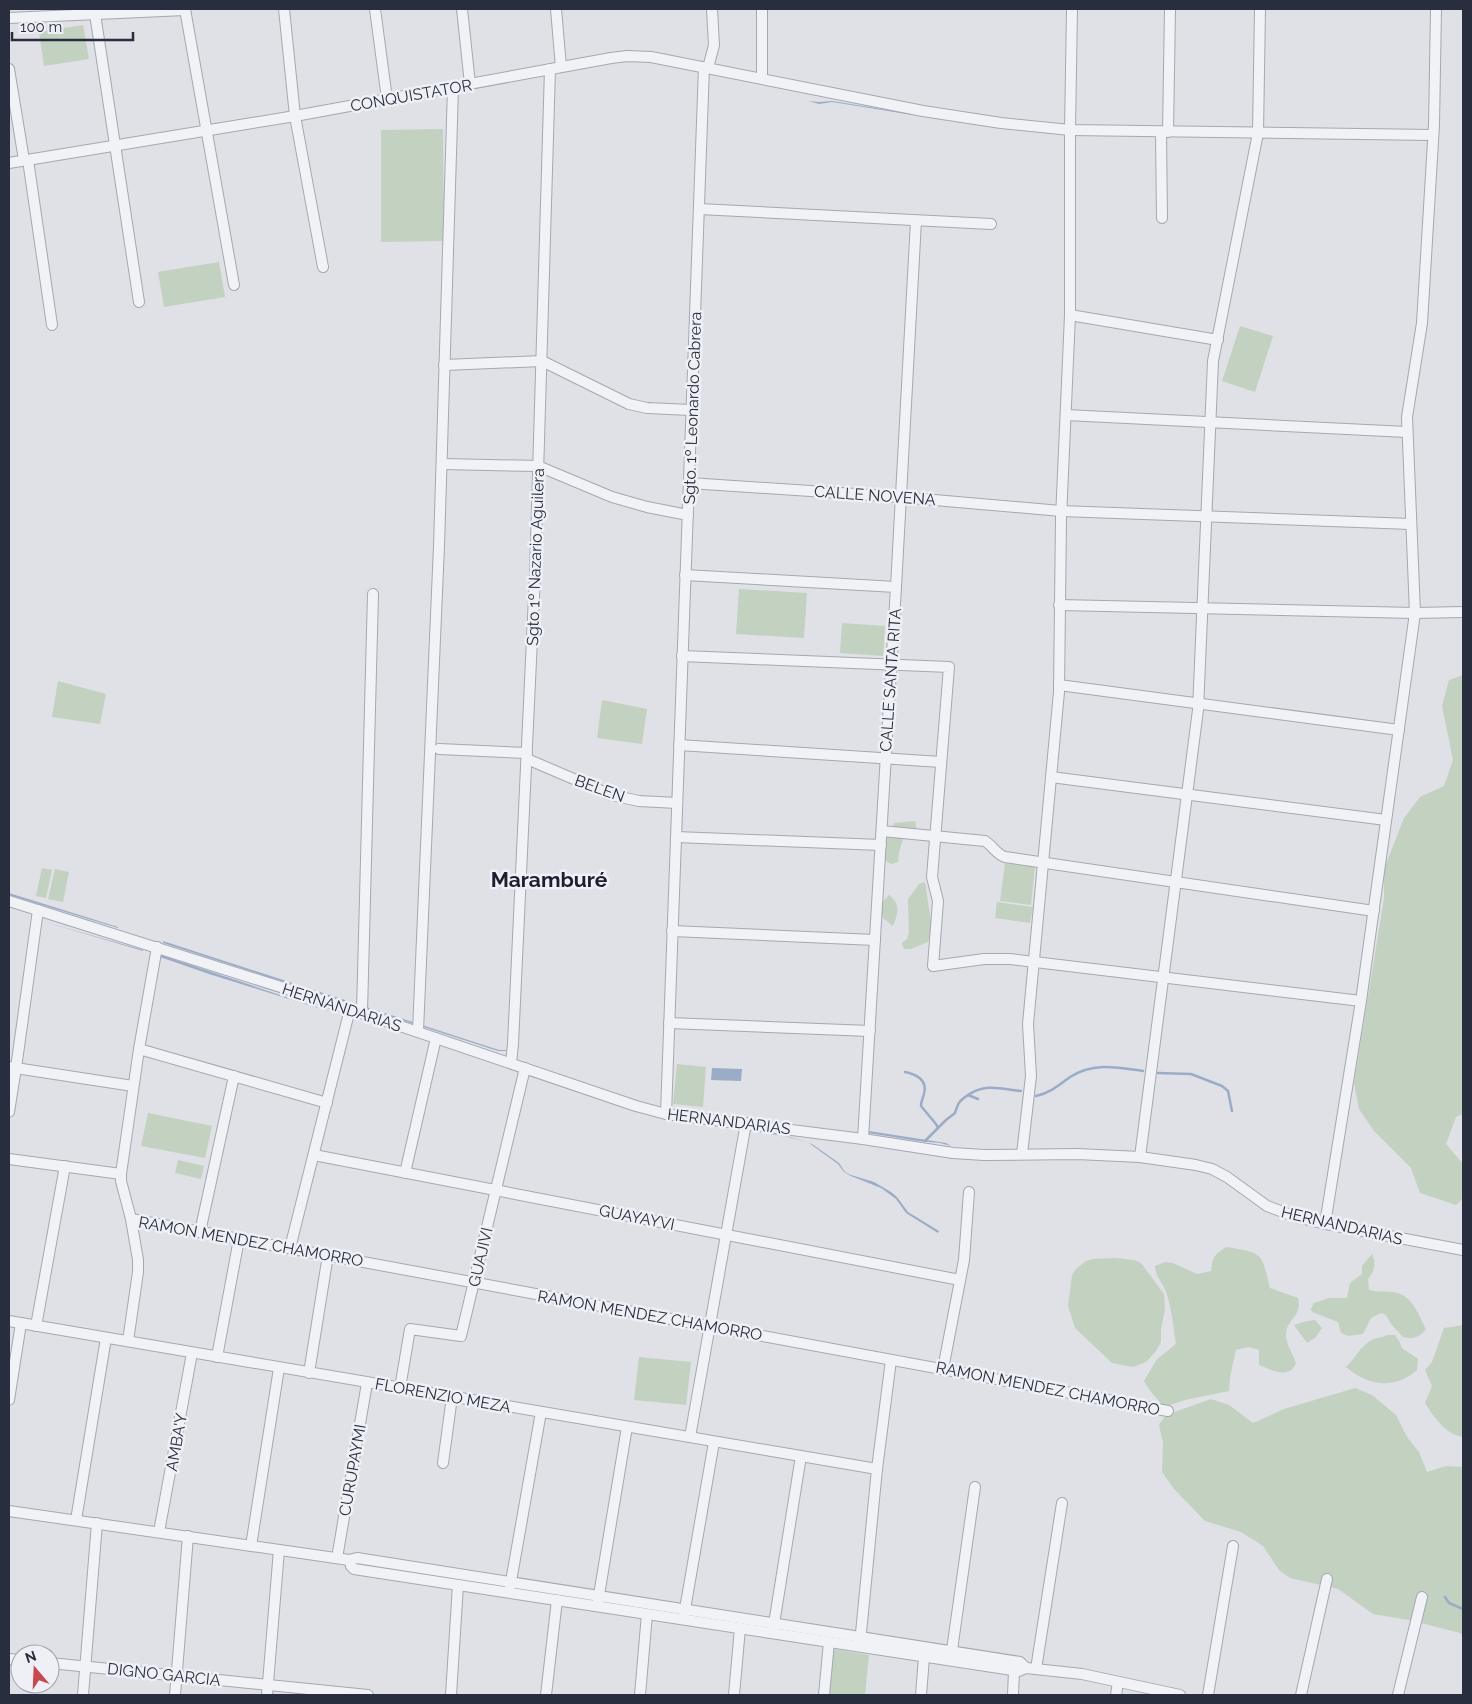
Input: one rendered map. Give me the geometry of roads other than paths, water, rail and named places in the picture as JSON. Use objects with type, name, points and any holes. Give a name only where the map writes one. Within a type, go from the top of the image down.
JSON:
[{"type":"street","points":[[9,18],[185,9],[234,285]]},
{"type":"street","points":[[284,9],[295,116],[323,267]]},
{"type":"street","points":[[375,9],[387,99]]},
{"type":"street","points":[[462,9],[470,84]]},
{"type":"street","name":"Sgto 1º Nazario Aguilera","points":[[511,1063],[514,1044],[527,756],[542,361],[556,68],[556,9]]},
{"type":"street","name":"Sgto. 1º Leonardo Cabrera","points":[[666,1114],[699,209],[706,68],[714,45],[712,9]]},
{"type":"street","points":[[762,9],[762,79]]},
{"type":"street","points":[[1022,1154],[1031,1076],[1028,1024],[1059,686],[1061,511],[1070,315],[1072,9]]},
{"type":"street","points":[[1162,218],[1170,9]]},
{"type":"street","points":[[1140,1157],[1198,704],[1213,361],[1258,133],[1260,9]]},
{"type":"street","points":[[1325,1224],[1374,912],[1414,613],[1407,417],[1422,323],[1433,135],[1436,9]]},
{"type":"street","points":[[95,14],[139,302]]},
{"type":"street","name":"CONQUISTATOR","points":[[9,163],[295,116],[627,56],[651,57],[922,111],[1001,123],[1070,130],[1433,135]]},
{"type":"street","points":[[9,69],[26,160],[52,325]]},
{"type":"street","points":[[418,1031],[442,464],[452,88]]},
{"type":"street","points":[[699,209],[991,224]]},
{"type":"street","name":"CALLE SANTA RITA","points":[[863,1139],[916,221]]},
{"type":"street","points":[[1070,315],[1218,340]]},
{"type":"street","points":[[444,365],[542,361],[629,404],[647,408],[692,410]]},
{"type":"street","points":[[1066,415],[1407,432]]},
{"type":"street","points":[[442,464],[538,466],[612,497],[688,515]]},
{"type":"street","name":"CALLE NOVENA","points":[[689,482],[1061,511],[1411,524]]},
{"type":"street","points":[[685,575],[896,587]]},
{"type":"street","points":[[362,1012],[372,594]]},
{"type":"street","points":[[1059,605],[1414,613],[1463,612]]},
{"type":"street","points":[[682,656],[949,667],[932,877],[938,901],[933,966],[996,958],[1034,961],[1361,1001]]},
{"type":"street","points":[[1059,686],[1399,730]]},
{"type":"street","points":[[679,747],[941,762]]},
{"type":"street","points":[[439,749],[527,756]]},
{"type":"street","name":"BELEN","points":[[527,756],[611,795],[639,802],[677,803]]},
{"type":"street","points":[[1051,777],[1386,820]]},
{"type":"street","points":[[882,831],[985,841],[1000,856],[1374,912]]},
{"type":"street","points":[[676,837],[881,845]]},
{"type":"street","name":"HERNANDARIAS","points":[[9,901],[362,1012],[636,1106],[666,1114],[746,1123],[953,1153],[984,1155],[1078,1154],[1140,1157],[1196,1165],[1212,1169],[1227,1177],[1266,1206],[1296,1217],[1463,1250]]},
{"type":"street","points":[[9,1112],[13,1068],[38,910]]},
{"type":"street","points":[[672,931],[875,940]]},
{"type":"street","points":[[128,1342],[138,1260],[121,1174],[139,1049],[158,947]]},
{"type":"street","points":[[290,1248],[350,1009]]},
{"type":"street","points":[[669,1023],[870,1031]]},
{"type":"street","points":[[405,1172],[436,1038]]},
{"type":"street","points":[[139,1049],[327,1102]]},
{"type":"street","points":[[13,1068],[134,1086]]},
{"type":"street","name":"GUAJIVI","points":[[400,1388],[410,1329],[461,1336],[525,1068]]},
{"type":"street","points":[[200,1232],[234,1076]]},
{"type":"street","points":[[690,1438],[746,1123]]},
{"type":"street","name":"GUAYAYVI","points":[[314,1155],[960,1280]]},
{"type":"street","points":[[9,1159],[121,1174]]},
{"type":"street","points":[[36,1326],[65,1166]]},
{"type":"street","points":[[943,1369],[964,1260],[969,1192]]},
{"type":"street","name":"RAMON MENDEZ CHAMORRO","points":[[131,1219],[1168,1411]]},
{"type":"street","points":[[217,1357],[239,1239]]},
{"type":"street","points":[[309,1373],[328,1255]]},
{"type":"street","name":"FLORENZIO MEZA","points":[[9,1321],[877,1469]]},
{"type":"street","points":[[9,1400],[21,1323]]},
{"type":"street","points":[[76,1520],[106,1338]]},
{"type":"street","name":"AMBA'Y","points":[[159,1532],[192,1353]]},
{"type":"street","points":[[860,1642],[877,1469],[891,1360]]},
{"type":"street","points":[[252,1546],[280,1368]]},
{"type":"street","name":"CURUPAYMI","points":[[337,1558],[367,1382]]},
{"type":"street","points":[[443,1463],[452,1397]]},
{"type":"street","points":[[510,1588],[541,1412]]},
{"type":"street","points":[[598,1601],[626,1427]]},
{"type":"street","points":[[684,1615],[714,1442]]},
{"type":"street","points":[[773,1629],[801,1456]]},
{"type":"street","points":[[951,1656],[974,1487]]},
{"type":"street","points":[[1031,1668],[1062,1503]]},
{"type":"street","points":[[9,1510],[349,1560],[357,1558],[510,1588],[951,1656],[1020,1662],[1031,1668]]},
{"type":"street","points":[[83,1695],[97,1524]]},
{"type":"street","points":[[175,1695],[188,1536]]},
{"type":"street","points":[[1208,1695],[1233,1546]]},
{"type":"street","points":[[267,1690],[279,1550]]},
{"type":"street","points":[[349,1560],[354,1569],[458,1585],[510,1588],[557,1600],[598,1601],[647,1614],[684,1615],[740,1628],[773,1629],[830,1642],[860,1642],[924,1657],[951,1656],[1014,1671],[1031,1668],[1082,1674],[1180,1695]]},
{"type":"street","points":[[1301,1695],[1326,1579]]},
{"type":"street","points":[[451,1695],[458,1585]]},
{"type":"street","points":[[1398,1695],[1422,1598]]},
{"type":"street","points":[[546,1695],[557,1600]]},
{"type":"street","points":[[640,1695],[647,1614]]},
{"type":"street","points":[[734,1695],[740,1628]]},
{"type":"street","points":[[824,1695],[830,1642]]},
{"type":"street","points":[[921,1695],[924,1657]]},
{"type":"street","name":"DIGNO GARCIA","points":[[60,1664],[177,1676],[267,1690],[362,1695]]},
{"type":"street","points":[[1013,1695],[1014,1671]]},
{"type":"street","points":[[1116,1695],[1118,1682]]},
{"type":"water","points":[[808,101],[832,101],[913,115],[832,102],[819,104]]},
{"type":"water","points":[[9,893],[118,927],[118,928],[9,895]]},
{"type":"water","points":[[42,921],[143,950],[143,951]]},
{"type":"water","points":[[163,941],[506,1051],[498,1051],[163,943]]},
{"type":"water","points":[[161,955],[337,1014],[209,974],[160,957]]},
{"type":"water","points":[[712,1068],[742,1069],[741,1081],[711,1080]]},
{"type":"water","points":[[752,1131],[787,1136],[808,1143],[788,1137]]},
{"type":"water","points":[[869,1131],[946,1143],[951,1146],[868,1133]]},
{"type":"water","points":[[809,1143],[839,1163],[845,1172],[874,1182],[891,1192],[908,1212],[939,1231],[938,1233],[906,1213],[896,1199],[881,1188],[844,1172],[838,1164]]},
{"type":"waterway","points":[[1036,1096],[1050,1091],[1070,1077],[1088,1069],[1105,1067],[1143,1071]]},
{"type":"waterway","points":[[905,1072],[913,1074],[923,1081],[925,1089],[921,1106],[938,1128]]},
{"type":"waterway","points":[[1158,1073],[1191,1074],[1222,1086],[1228,1091],[1232,1111]]},
{"type":"waterway","points":[[925,1141],[955,1113],[958,1104],[975,1091],[987,1088],[1021,1091]]},
{"type":"waterway","points":[[968,1095],[978,1099]]},
{"type":"waterway","points":[[1445,1597],[1449,1603],[1463,1609]]},
{"type":"district","name":"Maramburé","points":[[549,880]]}]
